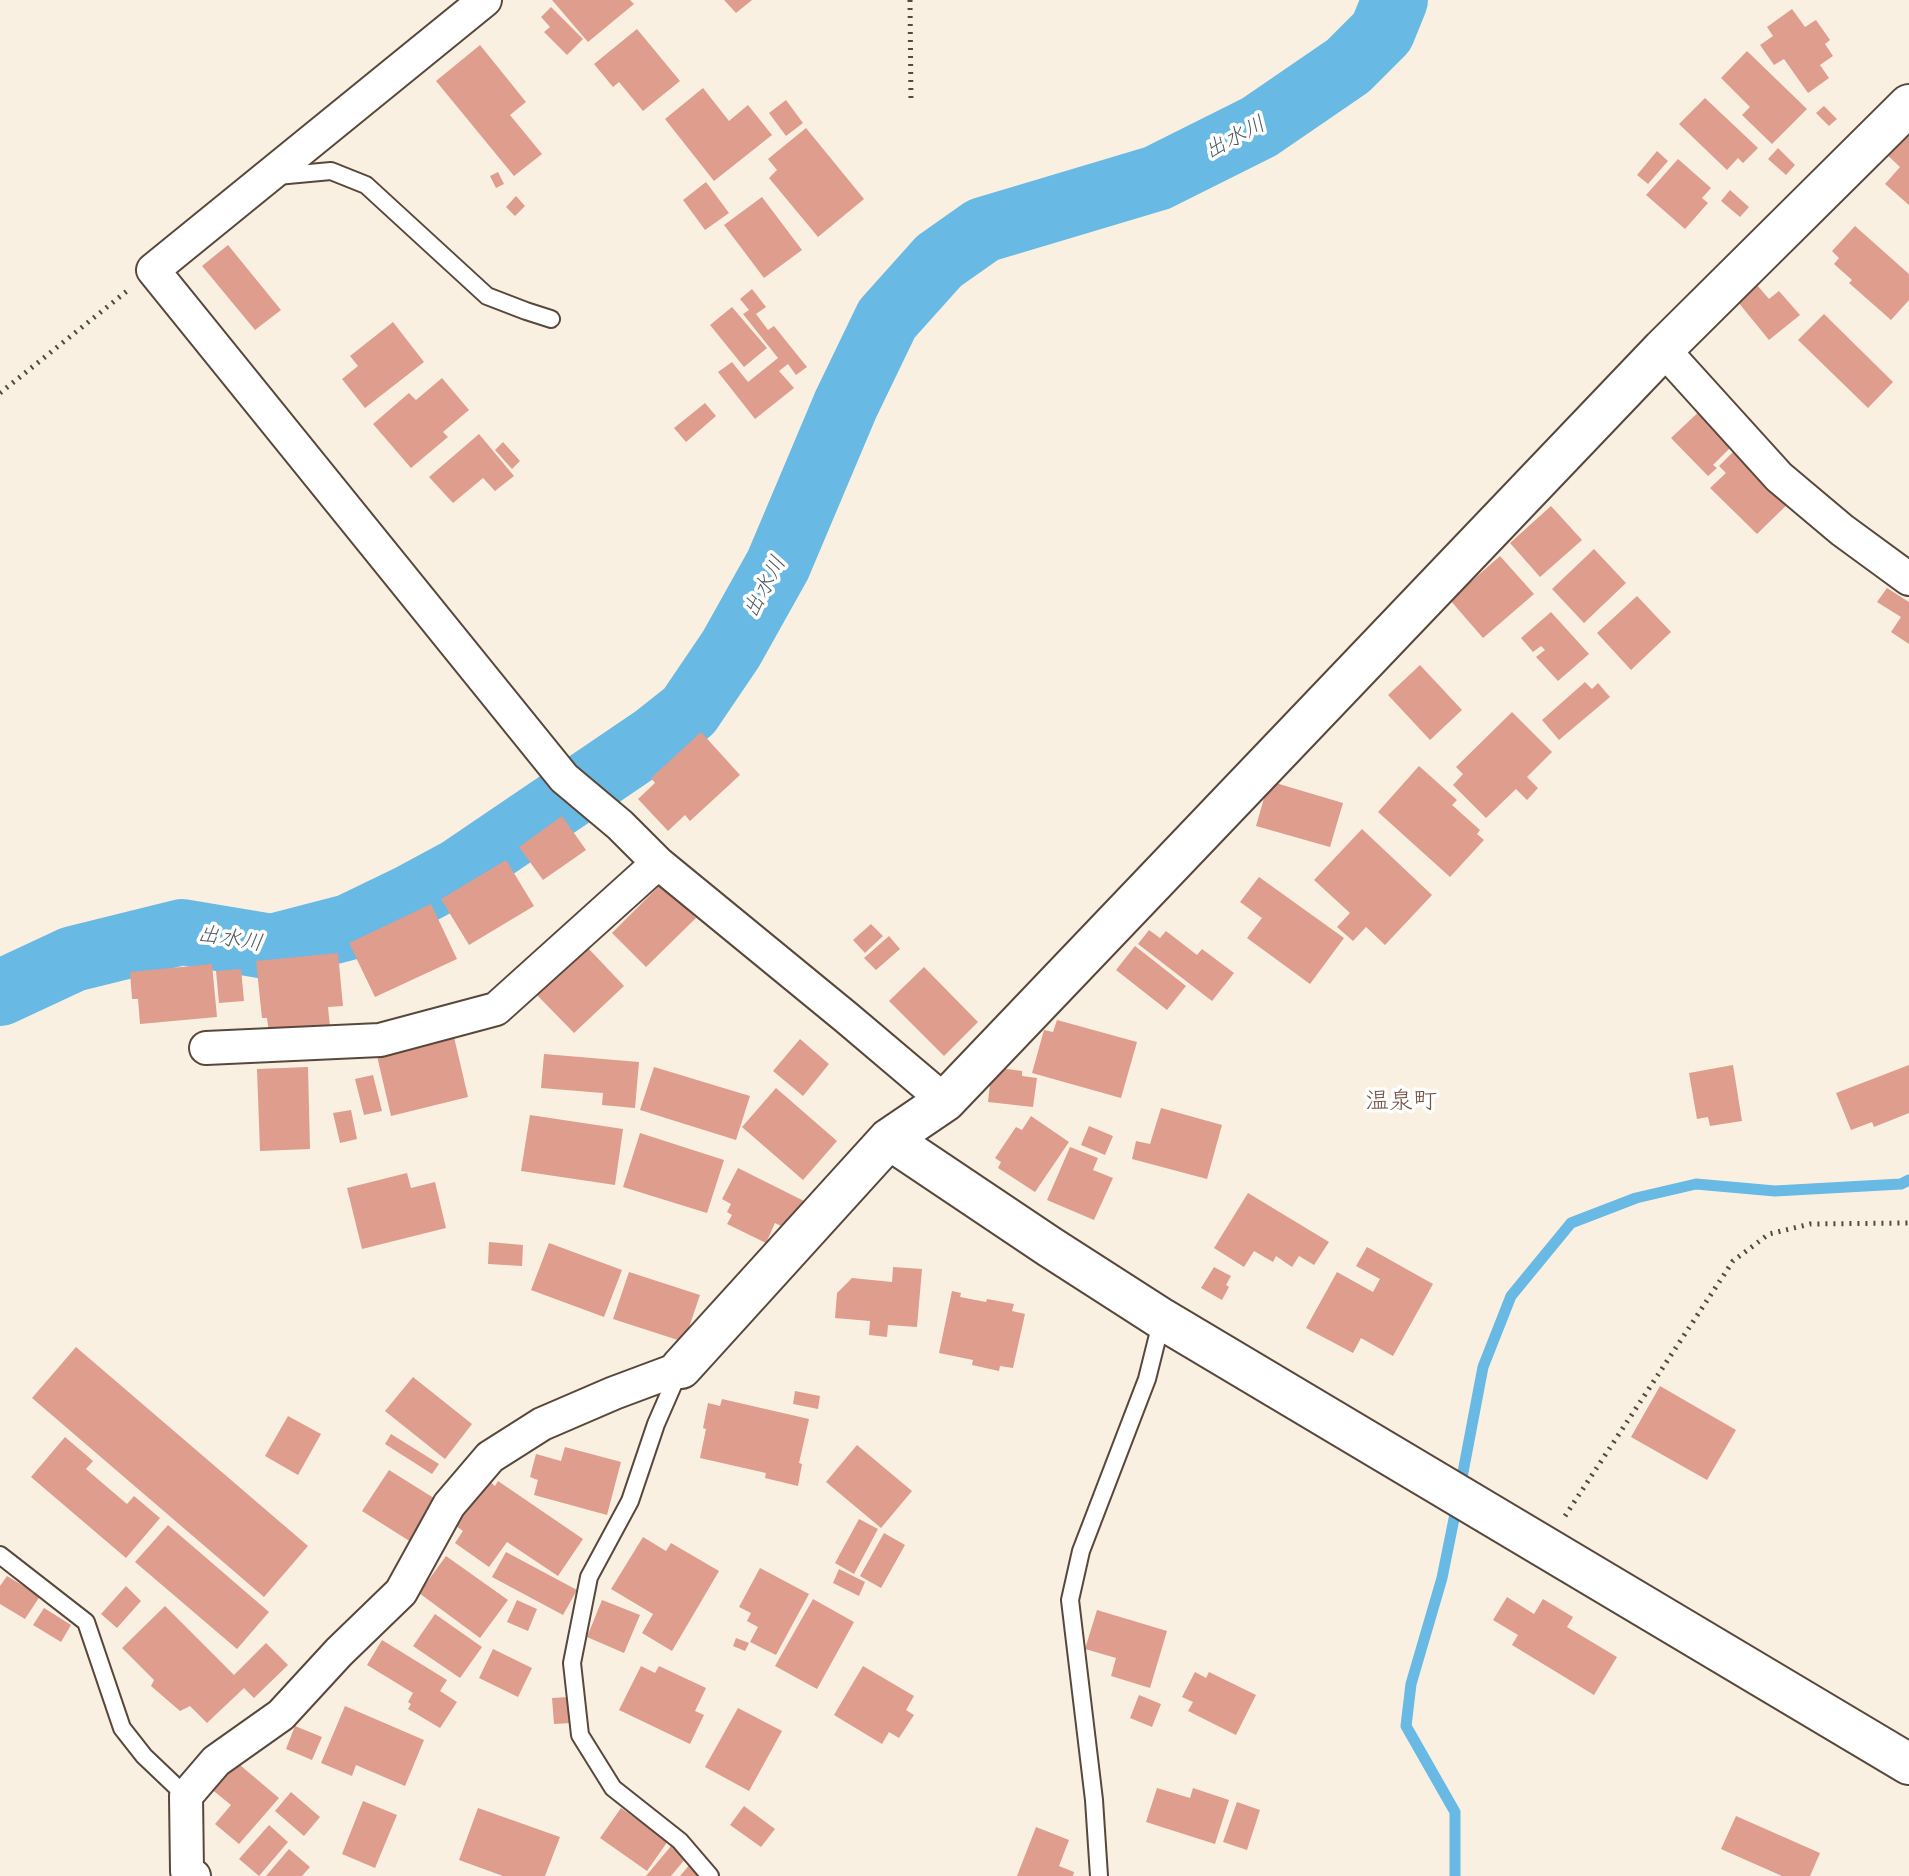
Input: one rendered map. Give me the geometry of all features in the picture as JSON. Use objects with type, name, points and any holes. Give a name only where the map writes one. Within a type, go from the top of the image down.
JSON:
[{"type":"street","points":[[485,0],[153,270],[564,778],[620,825],[658,863],[945,1101]]},
{"type":"street","points":[[194,1876],[187,1871],[186,1796],[216,1761],[281,1715],[339,1652],[401,1592],[449,1505],[490,1457],[542,1424],[681,1368],[889,1139],[945,1101],[1663,349],[1909,105]]},
{"type":"street","points":[[1663,349],[1779,477],[1842,530],[1909,579]]},
{"type":"street","points":[[206,1048],[380,1040],[496,1009],[658,863]]},
{"type":"street","points":[[889,1139],[1162,1319],[1909,1764]]},
{"type":"lane","points":[[267,177],[331,171],[366,185],[487,296],[551,319]]},
{"type":"lane","points":[[1099,1876],[1094,1800],[1070,1600],[1081,1551],[1147,1379],[1162,1319]]},
{"type":"lane","points":[[681,1368],[656,1424],[630,1501],[589,1577],[572,1663],[580,1735],[613,1788],[680,1841],[710,1876]]},
{"type":"lane","points":[[0,1555],[86,1622],[122,1728],[144,1756],[186,1796]]},
{"type":"path","points":[[910,0],[911,104]]},
{"type":"path","points":[[0,393],[153,270]]},
{"type":"path","points":[[1544,1546],[1733,1261],[1769,1234],[1810,1224],[1909,1223]]},
{"type":"building","points":[[552,0],[630,0],[634,4],[588,42]]},
{"type":"building","points":[[724,0],[752,0],[736,13]]},
{"type":"building","points":[[551,7],[583,39],[567,55],[544,32],[550,27],[541,17]]},
{"type":"building","points":[[1792,9],[1805,27],[1816,20],[1830,40],[1825,44],[1833,56],[1820,65],[1829,78],[1808,93],[1784,59],[1774,65],[1760,45],[1773,36],[1767,27]]},
{"type":"building","points":[[637,29],[680,81],[643,111],[619,82],[613,87],[594,64]]},
{"type":"building","points":[[480,45],[526,102],[510,115],[542,154],[514,176],[436,81]]},
{"type":"building","points":[[1747,51],[1807,109],[1772,144],[1742,115],[1750,107],[1721,78]]},
{"type":"building","points":[[703,88],[729,121],[748,105],[772,135],[714,181],[665,119]]},
{"type":"building","points":[[1705,98],[1758,148],[1743,163],[1738,158],[1727,170],[1679,124]]},
{"type":"building","points":[[786,100],[803,123],[786,136],[769,113]]},
{"type":"building","points":[[1824,106],[1837,119],[1829,126],[1816,113]]},
{"type":"building","points":[[806,128],[864,199],[818,237],[769,178],[777,170],[768,159]]},
{"type":"building","points":[[1902,130],[1909,137],[1909,205],[1885,184],[1900,167],[1883,151]]},
{"type":"building","points":[[1778,148],[1795,165],[1786,175],[1768,159]]},
{"type":"building","points":[[1657,151],[1668,161],[1648,184],[1637,175]]},
{"type":"building","points":[[1678,159],[1711,188],[1702,198],[1708,203],[1685,229],[1646,195]]},
{"type":"building","points":[[498,172],[504,184],[496,188],[490,176]]},
{"type":"building","points":[[706,182],[729,213],[705,230],[683,200]]},
{"type":"building","points":[[1730,190],[1749,207],[1740,217],[1721,201]]},
{"type":"building","points":[[516,196],[525,206],[515,216],[506,207]]},
{"type":"building","points":[[762,197],[802,250],[764,278],[724,225]]},
{"type":"building","points":[[1855,226],[1909,274],[1909,300],[1891,320],[1849,283],[1852,280],[1834,264],[1839,258],[1832,251]]},
{"type":"building","points":[[228,245],[281,310],[255,330],[202,266]]},
{"type":"building","points":[[1757,285],[1769,299],[1779,291],[1800,315],[1769,340],[1738,302]]},
{"type":"building","points":[[752,289],[766,307],[756,314],[768,330],[774,326],[807,367],[796,375],[788,364],[779,371],[794,388],[755,419],[718,372],[732,362],[748,382],[778,358],[743,314],[749,310],[740,299]]},
{"type":"building","points":[[732,307],[767,348],[744,367],[710,325]]},
{"type":"building","points":[[1824,314],[1893,382],[1868,408],[1798,340]]},
{"type":"building","points":[[393,322],[424,362],[365,408],[342,379],[358,366],[350,356]]},
{"type":"building","points":[[442,378],[469,410],[443,432],[448,437],[411,468],[373,424],[409,393],[416,400]]},
{"type":"building","points":[[705,403],[716,416],[686,442],[674,428]]},
{"type":"building","points":[[1705,406],[1738,440],[1713,465],[1717,468],[1708,476],[1671,438]]},
{"type":"building","points":[[479,434],[514,476],[495,491],[483,478],[453,503],[429,477]]},
{"type":"building","points":[[503,442],[520,461],[512,469],[495,450]]},
{"type":"building","points":[[1743,442],[1796,496],[1757,534],[1710,488],[1726,473],[1719,466]]},
{"type":"building","points":[[1551,506],[1582,540],[1540,577],[1510,543]]},
{"type":"building","points":[[1594,549],[1626,583],[1584,623],[1552,589]]},
{"type":"building","points":[[1500,556],[1534,594],[1483,638],[1450,600]]},
{"type":"building","points":[[1887,588],[1909,602],[1909,644],[1891,632],[1901,617],[1877,602]]},
{"type":"building","points":[[1637,596],[1671,632],[1631,670],[1597,633]]},
{"type":"building","points":[[1551,612],[1589,654],[1558,681],[1536,657],[1545,650],[1541,646],[1533,652],[1521,638]]},
{"type":"building","points":[[1420,665],[1462,710],[1430,740],[1388,695]]},
{"type":"building","points":[[1585,682],[1592,689],[1598,683],[1610,697],[1559,740],[1542,720]]},
{"type":"building","points":[[1512,712],[1552,752],[1527,777],[1538,788],[1527,800],[1516,789],[1486,818],[1453,785],[1463,774],[1456,767]]},
{"type":"building","points":[[701,732],[740,775],[690,821],[685,815],[668,831],[638,799],[655,783],[651,778]]},
{"type":"building","points":[[1419,766],[1457,800],[1452,805],[1480,830],[1477,834],[1484,840],[1450,877],[1378,812]]},
{"type":"building","points":[[1269,781],[1343,803],[1330,847],[1256,826]]},
{"type":"building","points":[[562,816],[586,850],[543,880],[519,847]]},
{"type":"building","points":[[1362,829],[1432,895],[1385,945],[1366,927],[1353,941],[1337,927],[1350,913],[1314,880]]},
{"type":"building","points":[[506,860],[534,906],[469,945],[441,899]]},
{"type":"building","points":[[1259,877],[1344,938],[1310,984],[1247,938],[1262,918],[1240,902]]},
{"type":"building","points":[[662,883],[696,918],[646,967],[612,933]]},
{"type":"building","points":[[431,904],[457,959],[375,997],[349,943]]},
{"type":"building","points":[[871,924],[883,936],[865,953],[853,940]]},
{"type":"building","points":[[1149,930],[1160,938],[1166,931],[1197,955],[1202,949],[1234,973],[1212,1001],[1138,944]]},
{"type":"building","points":[[889,936],[900,949],[876,970],[864,958]]},
{"type":"building","points":[[1135,946],[1186,986],[1167,1010],[1116,970]]},
{"type":"building","points":[[588,948],[624,986],[574,1033],[537,995]]},
{"type":"building","points":[[338,953],[343,1006],[328,1007],[330,1027],[269,1033],[267,1018],[262,1018],[256,961]]},
{"type":"building","points":[[212,964],[217,1017],[140,1024],[138,999],[132,999],[130,972]]},
{"type":"building","points":[[924,967],[978,1022],[944,1056],[889,1001]]},
{"type":"building","points":[[241,969],[244,1001],[219,1003],[216,971]]},
{"type":"building","points":[[1057,1020],[1137,1042],[1121,1098],[1032,1073],[1044,1030],[1053,1032]]},
{"type":"building","points":[[454,1037],[468,1097],[391,1116],[377,1056]]},
{"type":"building","points":[[800,1039],[829,1064],[803,1096],[773,1071]]},
{"type":"building","points":[[544,1054],[639,1062],[635,1108],[602,1105],[603,1093],[541,1088]]},
{"type":"building","points":[[1733,1065],[1742,1121],[1710,1126],[1708,1117],[1697,1119],[1689,1073]]},
{"type":"building","points":[[1909,1065],[1909,1113],[1874,1127],[1872,1122],[1851,1130],[1836,1093]]},
{"type":"building","points":[[308,1067],[310,1149],[260,1151],[257,1069]]},
{"type":"building","points":[[654,1067],[750,1096],[736,1140],[640,1110]]},
{"type":"building","points":[[992,1067],[1022,1071],[1022,1076],[1037,1078],[1033,1107],[988,1102]]},
{"type":"building","points":[[373,1075],[382,1111],[364,1115],[355,1079]]},
{"type":"building","points":[[776,1088],[837,1141],[803,1180],[742,1127]]},
{"type":"building","points":[[1161,1108],[1222,1125],[1207,1179],[1132,1159],[1136,1141],[1150,1144]]},
{"type":"building","points":[[351,1110],[357,1139],[340,1143],[333,1113]]},
{"type":"building","points":[[530,1115],[623,1129],[615,1185],[521,1171]]},
{"type":"building","points":[[1031,1116],[1069,1142],[1035,1192],[998,1168],[1001,1162],[995,1158],[1016,1127],[1022,1130]]},
{"type":"building","points":[[1089,1126],[1113,1136],[1105,1155],[1081,1145]]},
{"type":"building","points":[[640,1133],[724,1160],[707,1213],[623,1187]]},
{"type":"building","points":[[1070,1147],[1098,1158],[1093,1170],[1113,1178],[1094,1220],[1047,1200]]},
{"type":"building","points":[[738,1168],[804,1201],[789,1230],[775,1223],[766,1243],[727,1224],[732,1215],[727,1212],[731,1204],[722,1199]]},
{"type":"building","points":[[407,1173],[411,1188],[435,1182],[446,1228],[362,1249],[347,1188]]},
{"type":"building","points":[[1248,1193],[1329,1242],[1314,1265],[1299,1256],[1292,1267],[1276,1256],[1273,1262],[1254,1251],[1244,1267],[1214,1248]]},
{"type":"building","points":[[489,1242],[523,1245],[522,1266],[488,1264]]},
{"type":"building","points":[[549,1243],[622,1270],[604,1317],[531,1290]]},
{"type":"building","points":[[1367,1247],[1433,1284],[1393,1356],[1361,1338],[1353,1353],[1306,1328],[1337,1272],[1373,1292],[1380,1279],[1356,1266]]},
{"type":"building","points":[[893,1267],[922,1269],[917,1327],[888,1325],[887,1337],[869,1335],[870,1321],[835,1318],[837,1293],[852,1278],[892,1282]]},
{"type":"building","points":[[1214,1267],[1231,1276],[1222,1300],[1201,1288]]},
{"type":"building","points":[[629,1272],[700,1295],[684,1342],[613,1319]]},
{"type":"building","points":[[952,1291],[961,1293],[960,1297],[1014,1304],[1012,1311],[1025,1314],[1013,1368],[1000,1366],[999,1371],[972,1365],[973,1360],[939,1353]]},
{"type":"building","points":[[76,1347],[308,1546],[264,1597],[32,1398]]},
{"type":"building","points":[[413,1377],[472,1424],[445,1459],[385,1411]]},
{"type":"building","points":[[1660,1386],[1736,1430],[1707,1480],[1631,1437]]},
{"type":"building","points":[[795,1391],[820,1396],[818,1409],[793,1404]]},
{"type":"building","points":[[722,1399],[809,1419],[799,1463],[802,1464],[798,1486],[765,1478],[766,1473],[700,1458],[708,1403],[720,1406]]},
{"type":"building","points":[[288,1416],[321,1434],[298,1475],[265,1456]]},
{"type":"building","points":[[391,1434],[439,1464],[432,1474],[385,1444]]},
{"type":"building","points":[[65,1437],[93,1461],[86,1469],[127,1504],[134,1496],[160,1518],[126,1558],[31,1477]]},
{"type":"building","points":[[857,1445],[912,1491],[881,1528],[826,1482]]},
{"type":"building","points":[[565,1447],[621,1462],[607,1515],[534,1495],[538,1480],[530,1477],[536,1454],[561,1461]]},
{"type":"building","points":[[389,1470],[437,1500],[411,1542],[362,1511]]},
{"type":"building","points":[[488,1480],[495,1486],[498,1481],[583,1539],[558,1576],[507,1542],[489,1567],[455,1543],[463,1531],[456,1526]]},
{"type":"building","points":[[859,1519],[878,1529],[854,1574],[835,1563]]},
{"type":"building","points":[[168,1525],[269,1612],[237,1649],[135,1562]]},
{"type":"building","points":[[884,1533],[905,1545],[881,1588],[860,1576]]},
{"type":"building","points":[[643,1537],[666,1551],[671,1543],[719,1571],[672,1651],[642,1633],[653,1614],[611,1589]]},
{"type":"building","points":[[506,1552],[577,1590],[563,1615],[492,1577]]},
{"type":"building","points":[[446,1556],[508,1600],[480,1638],[419,1593]]},
{"type":"building","points":[[760,1568],[809,1594],[776,1655],[750,1642],[758,1627],[747,1621],[751,1613],[739,1607]]},
{"type":"building","points":[[839,1569],[865,1582],[859,1596],[833,1583]]},
{"type":"building","points":[[7,1576],[40,1596],[25,1619],[0,1604],[0,1586]]},
{"type":"building","points":[[126,1586],[141,1601],[117,1628],[101,1614]]},
{"type":"building","points":[[1507,1597],[1534,1614],[1543,1599],[1573,1617],[1567,1627],[1617,1657],[1594,1695],[1512,1645],[1518,1635],[1493,1620]]},
{"type":"building","points":[[813,1599],[854,1622],[817,1689],[775,1666]]},
{"type":"building","points":[[517,1600],[537,1609],[528,1631],[507,1622]]},
{"type":"building","points":[[602,1600],[640,1615],[624,1653],[587,1637]]},
{"type":"building","points":[[165,1606],[234,1675],[266,1643],[288,1665],[254,1698],[244,1688],[207,1723],[190,1706],[180,1711],[151,1686],[154,1680],[122,1648]]},
{"type":"building","points":[[44,1608],[71,1625],[61,1642],[33,1625]]},
{"type":"building","points":[[1097,1610],[1167,1631],[1150,1688],[1111,1676],[1116,1658],[1085,1649]]},
{"type":"building","points":[[435,1614],[482,1647],[460,1678],[413,1646]]},
{"type":"building","points":[[736,1638],[749,1643],[745,1651],[733,1646]]},
{"type":"building","points":[[382,1640],[447,1680],[440,1691],[457,1702],[440,1728],[408,1709],[413,1693],[367,1665]]},
{"type":"building","points":[[493,1649],[532,1668],[518,1697],[479,1678]]},
{"type":"building","points":[[641,1666],[655,1673],[659,1666],[706,1688],[695,1711],[704,1715],[690,1744],[619,1710]]},
{"type":"building","points":[[863,1666],[914,1696],[906,1710],[914,1715],[899,1738],[889,1732],[882,1744],[834,1715]]},
{"type":"building","points":[[1195,1672],[1206,1678],[1209,1672],[1256,1695],[1236,1735],[1188,1711],[1193,1702],[1182,1697]]},
{"type":"building","points":[[1139,1695],[1161,1704],[1152,1727],[1130,1718]]},
{"type":"building","points":[[569,1697],[571,1723],[554,1724],[552,1698]]},
{"type":"building","points":[[345,1706],[424,1740],[405,1786],[356,1765],[352,1776],[321,1763]]},
{"type":"building","points":[[738,1708],[782,1731],[749,1791],[705,1767]]},
{"type":"building","points":[[295,1726],[322,1737],[312,1760],[286,1749]]},
{"type":"building","points":[[234,1760],[279,1798],[239,1844],[215,1824],[231,1805],[210,1788]]},
{"type":"building","points":[[1157,1788],[1190,1798],[1193,1788],[1229,1800],[1215,1844],[1146,1822]]},
{"type":"building","points":[[291,1792],[320,1817],[304,1836],[275,1811]]},
{"type":"building","points":[[363,1801],[397,1815],[375,1868],[342,1854]]},
{"type":"building","points":[[1237,1802],[1260,1810],[1247,1850],[1223,1842]]},
{"type":"building","points":[[744,1806],[775,1829],[761,1847],[730,1825]]},
{"type":"building","points":[[478,1808],[560,1837],[545,1876],[503,1876],[459,1860]]},
{"type":"building","points":[[621,1808],[668,1841],[647,1871],[600,1838]]},
{"type":"building","points":[[1736,1816],[1820,1853],[1810,1876],[1782,1876],[1721,1849]]},
{"type":"building","points":[[269,1825],[288,1842],[259,1876],[239,1859]]},
{"type":"building","points":[[1036,1827],[1069,1840],[1059,1866],[1074,1872],[1073,1876],[1017,1876]]},
{"type":"building","points":[[671,1846],[686,1858],[671,1876],[646,1876]]},
{"type":"building","points":[[289,1849],[310,1867],[302,1876],[266,1876]]},
{"type":"building","points":[[691,1863],[702,1872],[699,1876],[680,1876]]},
{"type":"waterway","name":"出水川","points":[[0,993],[73,959],[182,932],[272,947],[349,927],[459,871],[655,738],[689,711],[731,649],[778,565],[846,404],[887,319],[939,261],[983,230],[1157,178],[1259,127],[1348,66],[1382,32],[1395,0]]},
{"type":"waterway","points":[[1460,1488],[1483,1367],[1511,1296],[1571,1223],[1636,1198],[1696,1184],[1775,1191],[1901,1184],[1909,1180]]},
{"type":"waterway","points":[[1455,1876],[1455,1812],[1406,1726],[1411,1684],[1442,1578],[1457,1504]]},
{"type":"district","name":"温泉町","points":[[1401,1101]]}]
